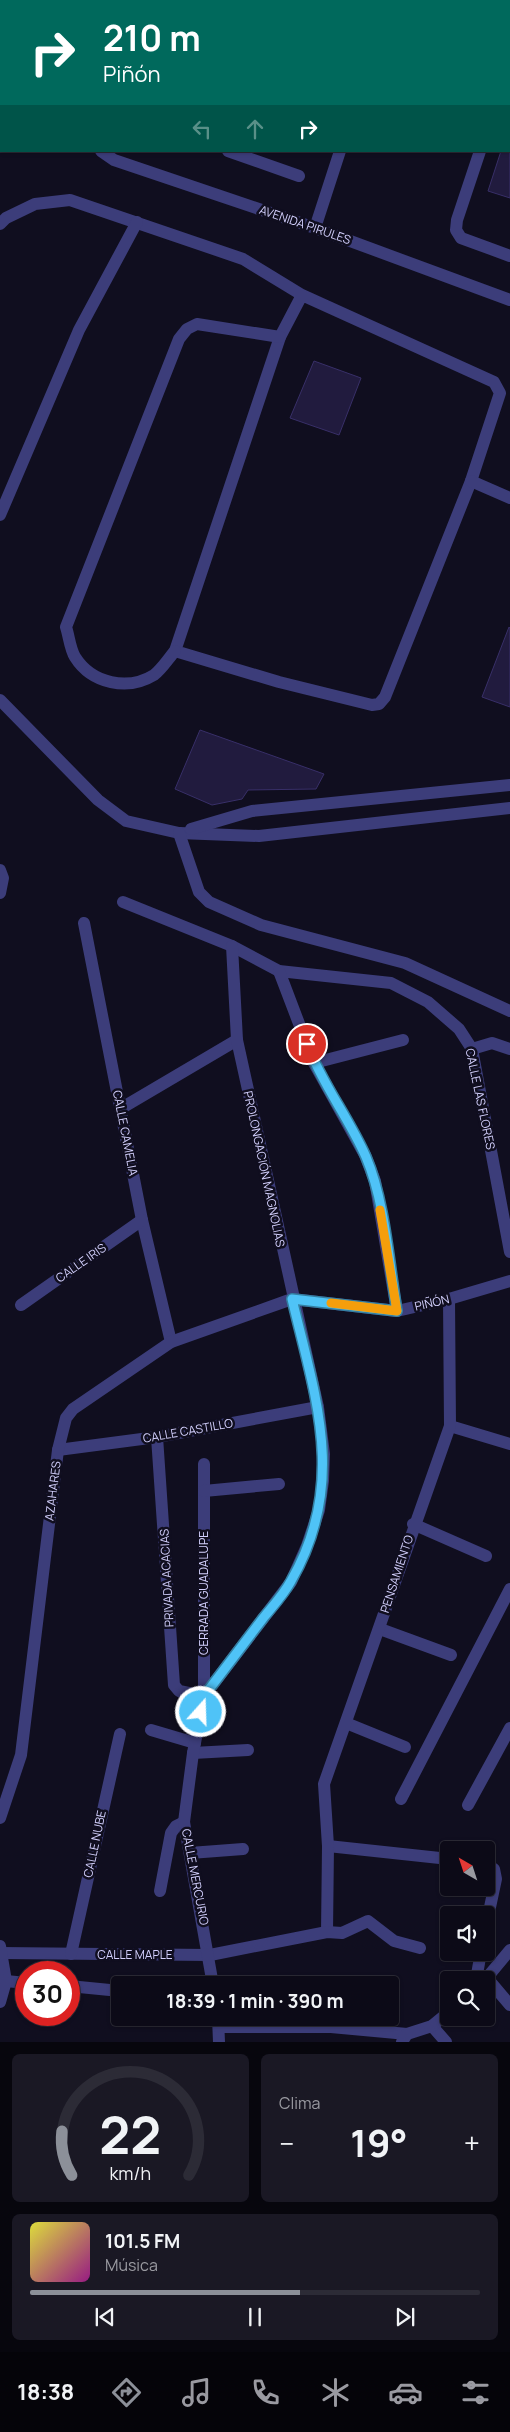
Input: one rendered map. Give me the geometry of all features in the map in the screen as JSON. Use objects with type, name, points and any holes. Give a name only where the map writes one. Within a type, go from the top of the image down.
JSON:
[{"type":"street","name":"AVENIDA PIRULES","points":[[102,152],[114,160],[315,228],[510,300]]},
{"type":"street","points":[[315,228],[340,152]]},
{"type":"street","points":[[480,152],[457,220],[456,230],[461,238],[510,256]]},
{"type":"street","points":[[246,154],[298,176]]},
{"type":"street","points":[[0,224],[6,218],[35,204],[70,200],[243,259],[302,295],[494,382],[498,387],[500,393],[471,481],[385,697],[379,704],[372,705],[279,682],[175,651]]},
{"type":"street","points":[[0,515],[79,330],[137,222]]},
{"type":"street","points":[[280,337],[197,324],[186,330],[179,338],[66,627],[74,657],[91,674],[111,683],[134,684],[155,674],[175,651],[280,337],[302,295]]},
{"type":"street","points":[[471,481],[510,498]]},
{"type":"street","points":[[0,700],[98,800],[126,820],[179,833],[259,836],[510,808]]},
{"type":"street","points":[[179,833],[252,812],[510,785]]},
{"type":"street","points":[[179,833],[199,892],[209,902],[261,925],[405,963],[510,1011]]},
{"type":"street","points":[[0,870],[3,878],[0,893]]},
{"type":"street","points":[[124,902],[232,946],[279,971],[314,1063],[365,1155],[375,1181],[397,1311]]},
{"type":"street","name":"CALLE CAMELIA","points":[[84,924],[142,1220],[172,1342]]},
{"type":"street","name":"PROLONGACIÓN MAGNOLIAS","points":[[232,946],[236,1040],[292,1299]]},
{"type":"street","name":"CALLE LAS FLORES","points":[[279,971],[391,983],[428,1002],[459,1029],[472,1049],[510,1252]]},
{"type":"street","points":[[120,1109],[236,1040]]},
{"type":"street","points":[[314,1063],[403,1040]]},
{"type":"street","points":[[472,1049],[492,1043],[510,1049]]},
{"type":"street","name":"CALLE IRIS","points":[[21,1305],[142,1220]]},
{"type":"street","name":"PIÑÓN","points":[[292,1299],[397,1311],[449,1299],[510,1281]]},
{"type":"street","name":"AZAHARES","points":[[0,1818],[21,1755],[58,1450],[66,1418],[73,1409],[172,1342],[292,1299]]},
{"type":"street","name":"CALLE MERCURIO","points":[[213,1976],[184,1822],[194,1748],[204,1696],[291,1582],[307,1546],[319,1510],[323,1481],[324,1454],[318,1407],[292,1299]]},
{"type":"street","name":"PENSAMIENTO","points":[[327,1932],[328,1846],[324,1784],[450,1426],[449,1299]]},
{"type":"street","name":"CALLE CASTILLO","points":[[58,1450],[157,1437],[318,1407]]},
{"type":"street","points":[[450,1426],[510,1444]]},
{"type":"street","name":"PRIVADA ACACIAS","points":[[157,1437],[174,1685],[179,1691],[204,1696]]},
{"type":"street","name":"CERRADA GUADALUPE","points":[[204,1464],[204,1696]]},
{"type":"street","points":[[204,1491],[279,1484]]},
{"type":"street","points":[[414,1524],[486,1556]]},
{"type":"street","points":[[401,1799],[510,1589]]},
{"type":"street","points":[[380,1629],[451,1655]]},
{"type":"street","points":[[346,1723],[405,1747]]},
{"type":"street","points":[[468,1805],[510,1728]]},
{"type":"street","points":[[151,1730],[194,1748],[248,1750]]},
{"type":"street","name":"CALLE NUBE","points":[[71,1954],[120,1734]]},
{"type":"street","points":[[160,1891],[170,1834],[176,1826],[184,1822]]},
{"type":"street","points":[[328,1846],[440,1858]]},
{"type":"street","points":[[190,1853],[244,1849]]},
{"type":"street","name":"CALLE MAPLE","points":[[1,1950],[71,1954],[210,1955],[327,1932],[342,1933],[368,1921],[394,1941],[420,1948]]},
{"type":"street","points":[[0,2002],[6,1981],[1,1950]]},
{"type":"street","points":[[490,1971],[510,1950]]},
{"type":"street","points":[[6,1981],[15,1982]]},
{"type":"street","points":[[80,1987],[111,1990]]},
{"type":"street","points":[[495,1991],[510,2005]]},
{"type":"street","points":[[308,2026],[331,2027],[404,2038],[432,2026],[440,2019]]},
{"type":"street","points":[[218,2026],[220,2042]]},
{"type":"street","points":[[432,2026],[446,2042]]},
{"type":"building","points":[[501,152],[510,152],[510,198],[488,191]]},
{"type":"building","points":[[314,361],[361,378],[339,435],[290,418]]},
{"type":"building","points":[[510,628],[510,707],[482,697]]},
{"type":"building","points":[[200,730],[324,774],[316,789],[248,790],[242,799],[212,805],[175,789]]},
{"type":"slow traffic","points":[[331,1303],[397,1311],[380,1210]]},
{"type":"route","points":[[201,1712],[204,1696],[291,1582],[307,1546],[319,1510],[324,1454],[318,1407],[292,1299],[397,1311],[375,1181],[365,1155],[314,1063],[307,1044]]}]
